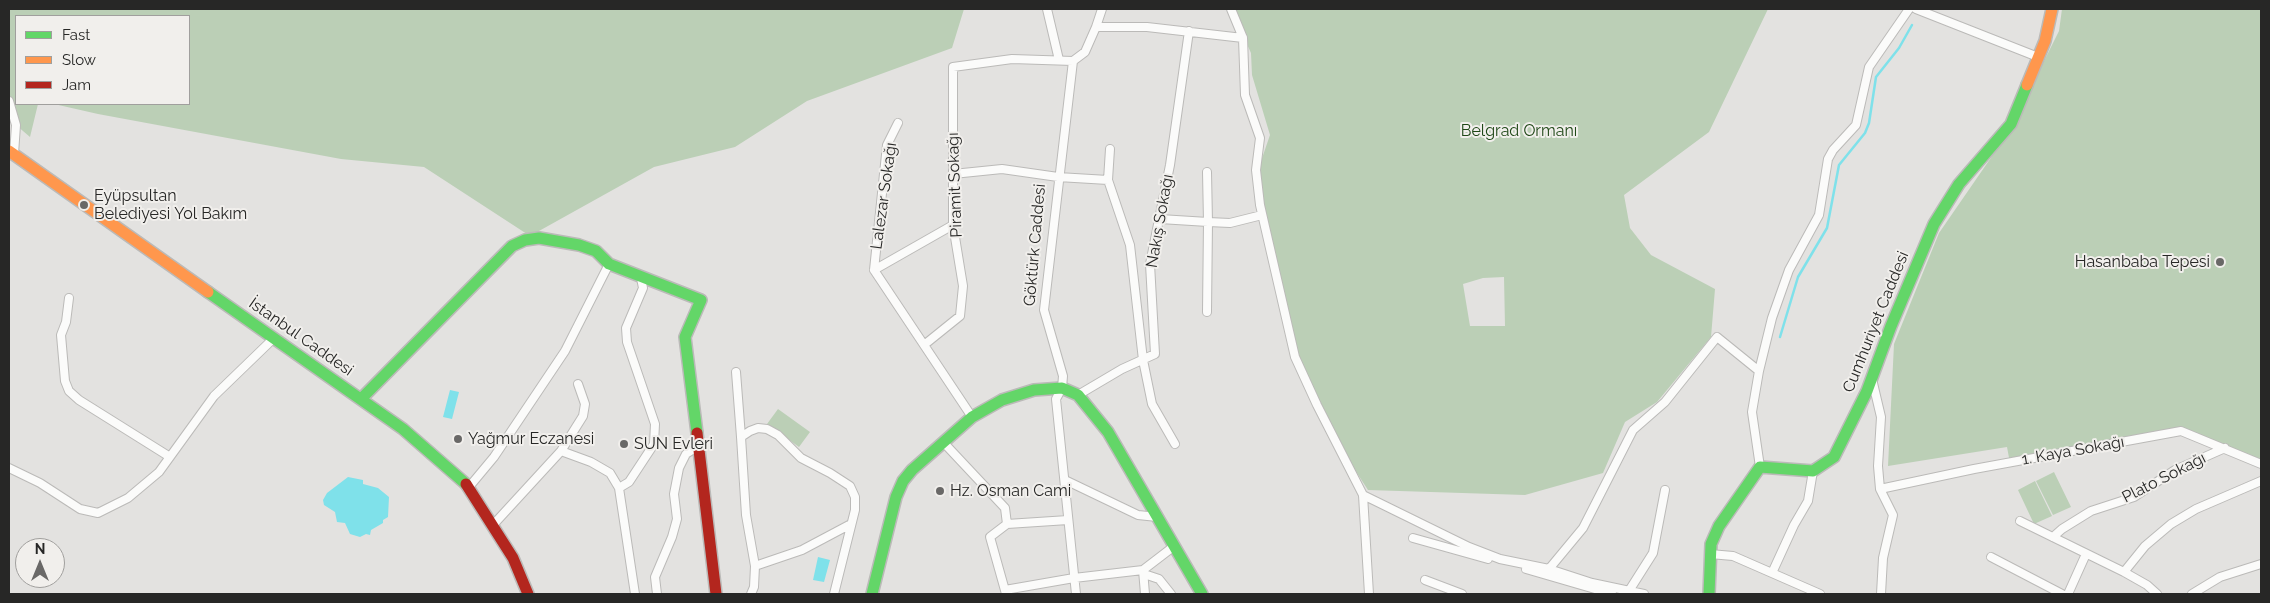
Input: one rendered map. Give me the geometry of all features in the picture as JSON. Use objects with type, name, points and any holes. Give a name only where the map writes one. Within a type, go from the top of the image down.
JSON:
[{"type":"main road","name":"Cumhuriyet Caddesi","points":[[1813,471],[1834,457],[1872,378],[1891,326],[1934,224],[1959,184],[2012,124],[2038,57],[2052,9]]},
{"type":"main road","name":"İstanbul Caddesi","points":[[11,152],[403,429],[468,487],[512,558],[528,594]]},
{"type":"main road","points":[[360,399],[512,246],[526,240],[539,238],[579,245],[596,252],[609,264],[701,300],[685,337],[716,594]]},
{"type":"main road","points":[[872,594],[896,497],[903,481],[912,470],[972,417],[1002,400],[1034,390],[1062,388],[1078,395],[1108,432],[1202,594]]},
{"type":"main road","points":[[1709,594],[1711,544],[1719,526],[1760,467],[1813,471]]},
{"type":"street","points":[[1046,9],[1059,60],[1073,60],[1085,52],[1102,9]]},
{"type":"street","points":[[1231,9],[1243,38],[1245,95],[1260,138],[1256,170],[1262,214],[1296,357],[1317,405],[1363,495],[1369,594]]},
{"type":"street","points":[[1760,467],[1752,412],[1759,371],[1772,318],[1789,270],[1819,215],[1828,159],[1833,150],[1856,125],[1869,67],[1909,9]]},
{"type":"street","points":[[1916,9],[2038,57]]},
{"type":"street","points":[[1096,27],[1146,27],[1243,38]]},
{"type":"street","name":"Nakış Sokağı","points":[[1143,360],[1155,354],[1150,264],[1160,219],[1189,31]]},
{"type":"street","name":"Piramit Sokağı","points":[[924,345],[960,316],[963,286],[953,225],[953,67],[1012,59],[1059,60]]},
{"type":"street","name":"Göktürk Caddesi","points":[[1073,60],[1044,310],[1063,376],[1062,388],[1056,399],[1076,594]]},
{"type":"street","points":[[9,101],[16,125],[11,152]]},
{"type":"street","name":"Lalezar Sokağı","points":[[874,270],[887,145],[898,123]]},
{"type":"street","points":[[1110,149],[1108,180],[1130,245],[1143,360],[1152,404],[1175,444]]},
{"type":"street","points":[[953,174],[1002,169],[1058,177],[1108,180]]},
{"type":"street","points":[[1207,172],[1207,312]]},
{"type":"street","points":[[1160,219],[1230,222],[1262,214]]},
{"type":"street","points":[[953,225],[874,270],[972,417]]},
{"type":"street","points":[[468,487],[494,457],[565,351],[609,264]]},
{"type":"street","points":[[619,488],[629,482],[654,444],[655,424],[627,342],[626,328],[643,288],[641,278]]},
{"type":"street","points":[[69,298],[66,322],[61,335],[65,381],[69,391],[79,400],[170,457]]},
{"type":"street","points":[[1549,569],[1583,528],[1633,430],[1665,402],[1717,337],[1759,371]]},
{"type":"street","points":[[9,468],[40,483],[80,509],[98,513],[128,498],[159,472],[214,396],[274,338]]},
{"type":"street","points":[[1078,395],[1122,369],[1143,360]]},
{"type":"street","points":[[736,372],[746,515],[755,566],[752,594]]},
{"type":"street","points":[[1872,378],[1881,417],[1878,466],[1880,489],[1893,516],[1883,558],[1881,594]]},
{"type":"street","points":[[493,525],[562,451],[582,416],[585,404],[578,384]]},
{"type":"street","points":[[741,437],[750,431],[767,429],[778,435],[801,458],[830,472],[850,486],[855,497],[855,510],[834,594]]},
{"type":"street","name":"1. Kaya Sokağı","points":[[1880,489],[1974,469],[2181,431],[2261,464]]},
{"type":"street","points":[[944,443],[1005,508],[1007,524]]},
{"type":"street","points":[[657,594],[655,576],[672,537],[677,518],[674,494],[678,468],[686,454],[697,447]]},
{"type":"street","name":"Plato Sokağı","points":[[2052,537],[2091,511],[2134,497],[2175,470],[2225,448]]},
{"type":"street","points":[[562,451],[592,462],[610,472],[619,488],[634,594]]},
{"type":"street","points":[[1772,574],[1794,525],[1808,501],[1813,471]]},
{"type":"street","points":[[1065,480],[1138,515],[1157,517]]},
{"type":"street","points":[[2124,572],[2146,546],[2171,524],[2196,510],[2261,481]]},
{"type":"street","points":[[1628,592],[1653,553],[1665,490]]},
{"type":"street","points":[[1363,495],[1500,559],[1549,569],[1628,592],[1644,594]]},
{"type":"street","points":[[1068,520],[1007,524],[990,537],[1006,592],[1074,578],[1144,572],[1160,579],[1171,594]]},
{"type":"street","points":[[2020,521],[2124,572],[2147,585],[2157,594]]},
{"type":"street","points":[[755,566],[802,550],[851,524]]},
{"type":"street","points":[[1412,538],[1612,594]]},
{"type":"street","points":[[1144,572],[1174,547]]},
{"type":"street","points":[[1710,554],[1733,556],[1820,594]]},
{"type":"street","points":[[2068,594],[2086,554]]},
{"type":"street","points":[[1991,556],[2062,594]]},
{"type":"street","points":[[2192,594],[2220,576],[2261,564]]},
{"type":"street","points":[[1144,572],[1145,594]]},
{"type":"street","points":[[1425,580],[1462,594]]},
{"type":"green space","points":[[9,9],[964,9],[952,48],[807,101],[735,147],[654,167],[530,236],[424,167],[341,159],[58,105],[190,105],[190,15],[15,15],[15,105],[38,105],[30,137],[9,119]]},
{"type":"green space","name":"Belgrad Ormanı","points":[[1231,9],[1768,9],[1709,132],[1624,195],[1630,228],[1651,255],[1715,289],[1711,337],[1657,402],[1625,422],[1603,473],[1525,495],[1368,490],[1331,433],[1297,353],[1265,226],[1259,167],[1270,135],[1252,75],[1251,53]],"holes":[[[1504,277],[1505,326],[1470,326],[1463,284],[1483,278]]]},
{"type":"green space","points":[[2062,9],[2261,9],[2261,467],[2194,433],[2010,463],[2007,447],[1888,466],[1894,344],[1939,233],[2008,133],[2059,31]]},
{"type":"green space","points":[[778,409],[810,432],[799,447],[767,424]]},
{"type":"green space","points":[[2054,472],[2071,507],[2053,515],[2036,481]]},
{"type":"green space","points":[[2035,481],[2052,516],[2034,524],[2018,490]]},
{"type":"water","points":[[450,390],[459,392],[452,419],[443,417]]},
{"type":"water","points":[[348,477],[363,480],[363,484],[378,488],[389,497],[388,517],[383,520],[383,523],[371,530],[370,535],[366,534],[360,537],[350,534],[345,523],[337,522],[335,512],[324,505],[323,500],[327,493]]},
{"type":"water","points":[[818,557],[830,560],[824,582],[813,580]]},
{"type":"waterway","points":[[1780,337],[1798,277],[1827,228],[1839,165],[1865,133],[1869,123],[1876,77],[1899,48],[1912,25]]},
{"type":"traffic: fast","points":[[1709,594],[1711,544],[1719,526],[1760,467],[1813,471],[1834,457],[1867,391],[1891,326],[1934,224],[1959,184],[2011,124],[2027,85]]},
{"type":"traffic: fast","points":[[361,399],[512,246],[525,240],[539,238],[579,245],[596,251],[609,264],[701,300],[685,337],[697,433]]},
{"type":"traffic: fast","points":[[208,292],[403,429],[466,484]]},
{"type":"traffic: fast","points":[[872,594],[896,497],[903,481],[912,470],[972,417],[1002,400],[1034,390],[1062,388],[1078,395],[1108,432],[1202,594]]},
{"type":"traffic: slow","points":[[2027,85],[2045,41],[2052,9]]},
{"type":"traffic: slow","points":[[9,151],[208,292]]},
{"type":"traffic: jam","points":[[697,433],[716,594]]},
{"type":"traffic: jam","points":[[466,484],[513,558],[528,594]]},
{"type":"place","name":"Eyüpsultan Belediyesi Yol Bakım","points":[[84,205]]},
{"type":"place","name":"Hasanbaba Tepesi","points":[[2220,262]]},
{"type":"place","name":"Yağmur Eczanesi","points":[[458,439]]},
{"type":"place","name":"SUN Evleri","points":[[624,444]]},
{"type":"place","name":"Hz. Osman Cami","points":[[940,491]]}]
